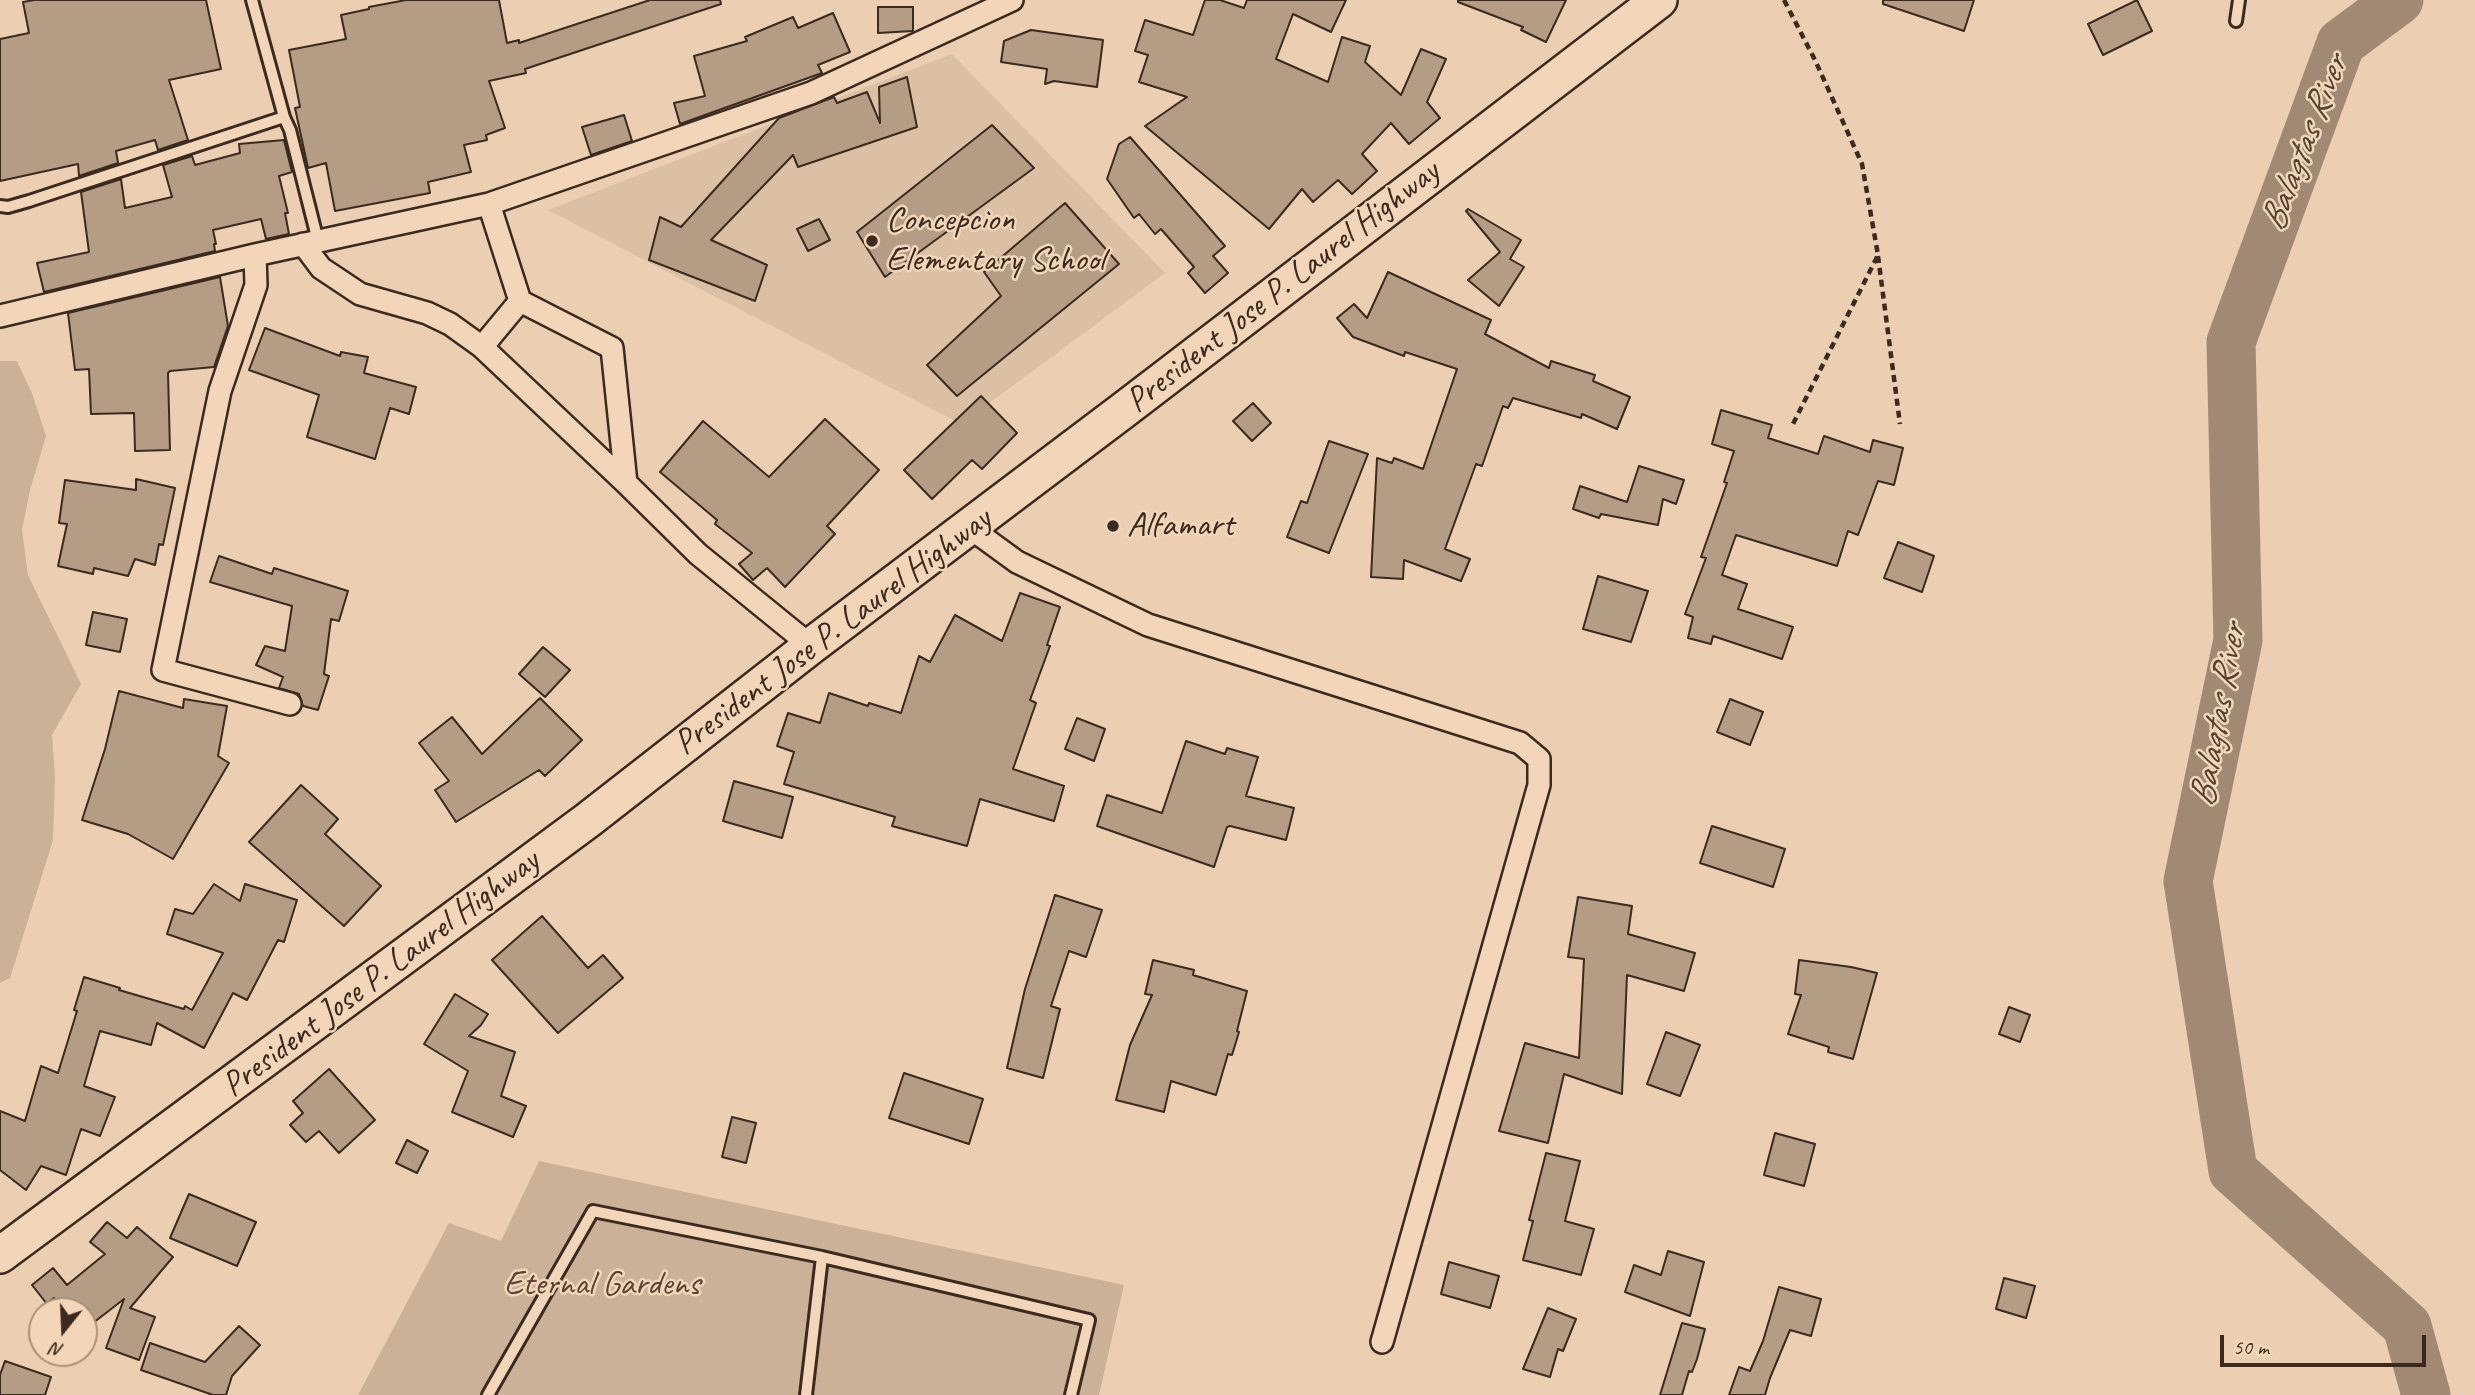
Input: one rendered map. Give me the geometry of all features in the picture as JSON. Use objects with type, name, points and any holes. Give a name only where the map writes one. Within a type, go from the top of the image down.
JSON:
[{"type":"highway","name":"President Jose P. Laurel Highway","points":[[0,1255],[588,820],[811,646],[1659,0]]},
{"type":"street","points":[[0,316],[311,242],[489,204],[811,93],[1012,0]]},
{"type":"street","points":[[489,204],[520,301],[611,348],[626,483]]},
{"type":"street","points":[[311,242],[321,268],[350,288],[360,294],[426,313],[450,324],[482,346],[698,554],[811,646]]},
{"type":"street","points":[[255,255],[256,285],[220,391],[163,670],[290,704]]},
{"type":"street","points":[[482,346],[520,301]]},
{"type":"street","points":[[970,527],[1017,562],[1148,625],[1520,743],[1539,759],[1539,785],[1382,1342]]},
{"type":"lane","points":[[252,0],[284,117],[290,130],[311,242]]},
{"type":"lane","points":[[2236,21],[2239,0]]},
{"type":"lane","points":[[0,206],[8,207],[29,201],[125,167],[284,117]]},
{"type":"lane","points":[[488,1395],[593,1211],[822,1257],[1089,1320],[1071,1395]]},
{"type":"lane","points":[[806,1395],[822,1257]]},
{"type":"path","points":[[1784,0],[1815,60],[1861,164],[1878,255],[1900,424]]},
{"type":"path","points":[[1791,428],[1878,255]]},
{"type":"shaded area","name":"Concepcion Elementary School","points":[[952,54],[1165,273],[961,424],[548,210]]},
{"type":"green space","points":[[0,361],[17,361],[33,396],[46,436],[30,490],[22,530],[28,575],[81,684],[52,735],[55,778],[53,840],[10,978],[0,983]]},
{"type":"green space","name":"Eternal Gardens","points":[[539,1161],[1124,1285],[1099,1395],[358,1395],[449,1223],[501,1241]]},
{"type":"building","points":[[206,0],[221,69],[169,80],[188,140],[158,150],[155,140],[116,151],[118,163],[79,176],[78,164],[0,181],[0,39],[29,33],[23,2]]},
{"type":"building","points":[[406,0],[499,0],[507,43],[519,40],[519,43],[650,0],[720,0],[721,4],[525,69],[526,73],[489,81],[505,128],[486,135],[487,140],[464,145],[471,172],[428,182],[430,193],[335,211],[326,163],[308,168],[295,108],[300,107],[289,50],[346,39],[341,15]]},
{"type":"building","points":[[1205,0],[1220,0],[1244,8],[1247,0],[1346,0],[1331,32],[1293,14],[1276,59],[1328,82],[1342,37],[1370,46],[1365,62],[1401,95],[1421,49],[1446,59],[1427,102],[1440,118],[1409,144],[1391,123],[1362,154],[1377,171],[1352,194],[1338,180],[1313,202],[1302,189],[1269,229],[1145,126],[1187,97],[1139,82],[1148,55],[1135,51],[1145,20],[1193,35]]},
{"type":"building","points":[[1458,0],[1566,0],[1546,42],[1521,30],[1523,27]]},
{"type":"building","points":[[1883,0],[1974,0],[1964,31],[1883,4]]},
{"type":"building","points":[[2137,0],[2152,31],[2103,55],[2088,24]]},
{"type":"building","points":[[878,7],[913,7],[913,31],[878,33]]},
{"type":"building","points":[[833,13],[850,52],[818,65],[822,73],[680,124],[674,103],[705,96],[694,56],[747,41],[745,37],[793,17],[798,28]]},
{"type":"building","points":[[1031,30],[1103,40],[1097,87],[1054,81],[1045,84],[1047,69],[1001,62],[1004,41]]},
{"type":"building","points":[[907,77],[917,127],[798,167],[793,155],[711,240],[767,265],[755,301],[649,260],[660,217],[681,227],[779,118],[834,97],[837,103],[867,92],[880,123],[879,87]]},
{"type":"building","points":[[624,115],[632,141],[591,155],[582,127]]},
{"type":"building","points":[[992,125],[1034,168],[885,277],[857,232]]},
{"type":"building","points":[[1130,137],[1225,246],[1213,256],[1228,273],[1205,293],[1188,273],[1194,267],[1161,229],[1155,234],[1139,214],[1134,218],[1107,179],[1119,144]]},
{"type":"building","points":[[284,140],[292,172],[279,176],[288,213],[285,213],[289,234],[266,239],[261,219],[213,230],[215,251],[44,292],[37,263],[89,252],[81,192],[121,179],[125,208],[172,197],[163,165],[192,156],[195,165],[240,153],[239,144]]},
{"type":"building","points":[[1065,203],[1119,264],[957,396],[927,365],[1001,296],[984,272]]},
{"type":"building","points":[[1468,209],[1521,240],[1510,259],[1524,267],[1499,306],[1468,280],[1500,252],[1466,211]]},
{"type":"building","points":[[819,219],[830,240],[808,251],[797,229]]},
{"type":"building","points":[[1388,272],[1491,320],[1485,334],[1549,368],[1551,361],[1595,375],[1593,381],[1630,397],[1617,429],[1582,414],[1581,418],[1513,398],[1508,408],[1503,406],[1482,466],[1476,464],[1445,549],[1470,559],[1461,581],[1404,560],[1403,579],[1371,577],[1377,458],[1392,463],[1394,458],[1423,469],[1457,369],[1405,352],[1404,356],[1353,337],[1337,318],[1354,304],[1367,318]]},
{"type":"building","points":[[220,277],[228,326],[214,367],[168,373],[170,450],[135,451],[134,413],[91,414],[89,369],[75,370],[68,313]]},
{"type":"building","points":[[265,328],[340,356],[341,352],[368,357],[364,373],[416,387],[409,414],[390,408],[375,459],[307,437],[319,395],[249,370]]},
{"type":"building","points":[[981,396],[1017,433],[982,469],[972,460],[932,499],[904,470]]},
{"type":"building","points":[[1253,403],[1271,423],[1252,441],[1233,421]]},
{"type":"building","points":[[1721,410],[1772,425],[1768,438],[1818,454],[1824,436],[1870,452],[1873,440],[1903,448],[1894,485],[1878,481],[1858,535],[1848,531],[1837,566],[1736,535],[1722,575],[1747,584],[1738,609],[1793,627],[1782,659],[1713,636],[1711,644],[1688,638],[1693,617],[1685,614],[1706,558],[1701,557],[1727,483],[1724,482],[1734,451],[1712,444]]},
{"type":"building","points":[[825,419],[879,470],[827,526],[835,534],[785,587],[767,568],[753,580],[739,564],[752,553],[715,524],[717,520],[660,472],[703,421],[769,477]]},
{"type":"building","points":[[1329,441],[1368,454],[1329,553],[1287,537],[1301,501],[1307,503]]},
{"type":"building","points":[[1639,466],[1684,480],[1676,504],[1663,499],[1658,525],[1601,514],[1599,518],[1573,509],[1580,486],[1627,502]]},
{"type":"building","points":[[136,479],[175,488],[163,545],[159,544],[155,565],[135,559],[128,576],[94,568],[93,574],[58,566],[67,524],[59,523],[65,480],[136,490]]},
{"type":"building","points":[[1898,542],[1934,556],[1922,592],[1884,578]]},
{"type":"building","points":[[219,556],[272,574],[274,568],[348,591],[339,621],[331,619],[324,674],[329,676],[318,710],[303,706],[299,694],[279,688],[283,677],[256,665],[265,646],[285,651],[292,606],[210,582]]},
{"type":"building","points":[[1598,576],[1648,591],[1631,642],[1583,629]]},
{"type":"building","points":[[1020,593],[1060,607],[1047,645],[1050,646],[1030,700],[1036,703],[1013,769],[1064,786],[1054,821],[980,799],[967,846],[892,826],[895,817],[784,784],[794,752],[777,746],[788,713],[820,723],[829,693],[901,713],[919,656],[930,662],[955,615],[1002,641]]},
{"type":"building","points":[[93,612],[127,619],[120,652],[86,645]]},
{"type":"building","points":[[543,647],[570,670],[545,697],[519,674]]},
{"type":"building","points":[[119,691],[183,708],[184,699],[227,706],[218,756],[229,763],[173,859],[128,834],[82,820],[105,749]]},
{"type":"building","points":[[540,698],[582,740],[545,776],[539,770],[456,822],[435,790],[449,781],[419,743],[452,717],[482,754]]},
{"type":"building","points":[[1730,699],[1763,712],[1750,745],[1717,732]]},
{"type":"building","points":[[1077,718],[1105,729],[1094,761],[1065,749]]},
{"type":"building","points":[[1186,741],[1225,754],[1227,748],[1258,757],[1246,796],[1294,808],[1286,840],[1227,827],[1214,867],[1097,826],[1107,795],[1162,813]]},
{"type":"building","points":[[734,781],[793,797],[782,838],[723,821]]},
{"type":"building","points":[[301,785],[338,819],[325,834],[381,886],[344,926],[249,842]]},
{"type":"building","points":[[1712,826],[1785,849],[1773,887],[1700,863]]},
{"type":"building","points":[[214,884],[240,901],[245,884],[297,900],[284,942],[278,940],[247,1000],[233,993],[204,1048],[157,1023],[151,1045],[100,1031],[84,1086],[115,1097],[100,1136],[81,1129],[66,1175],[41,1166],[26,1190],[0,1170],[0,1111],[25,1121],[41,1066],[58,1073],[77,1011],[74,1010],[84,977],[120,988],[119,990],[192,1010],[223,953],[167,934],[175,909],[193,914]]},
{"type":"building","points":[[1055,895],[1102,910],[1086,957],[1069,951],[1051,1006],[1060,1009],[1043,1078],[1007,1068],[1025,989]]},
{"type":"building","points":[[1578,897],[1632,906],[1628,934],[1695,953],[1684,991],[1627,975],[1622,1094],[1564,1074],[1548,1143],[1499,1131],[1525,1043],[1579,1058],[1584,959],[1568,957]]},
{"type":"building","points":[[542,916],[588,968],[603,955],[623,978],[558,1033],[492,960]]},
{"type":"building","points":[[1153,960],[1194,970],[1193,975],[1247,991],[1237,1031],[1239,1032],[1232,1055],[1228,1054],[1216,1095],[1171,1081],[1164,1112],[1116,1100],[1130,1045],[1152,995],[1145,994]]},
{"type":"building","points":[[1799,960],[1877,973],[1853,1059],[1828,1052],[1829,1047],[1788,1034],[1801,995],[1795,994]]},
{"type":"building","points":[[455,994],[488,1014],[469,1036],[515,1052],[501,1096],[526,1106],[513,1137],[452,1112],[468,1071],[424,1044]]},
{"type":"building","points":[[2009,1007],[2030,1015],[2020,1042],[1999,1034]]},
{"type":"building","points":[[1666,1032],[1700,1045],[1680,1096],[1647,1084]]},
{"type":"building","points":[[329,1069],[375,1120],[339,1153],[319,1131],[306,1142],[290,1125],[303,1113],[293,1101]]},
{"type":"building","points":[[904,1073],[983,1099],[969,1144],[889,1118]]},
{"type":"building","points":[[732,1117],[756,1123],[746,1163],[722,1157]]},
{"type":"building","points":[[1775,1133],[1815,1144],[1804,1186],[1764,1175]]},
{"type":"building","points":[[407,1140],[428,1151],[417,1173],[396,1163]]},
{"type":"building","points":[[1546,1153],[1580,1161],[1565,1221],[1594,1229],[1581,1275],[1523,1260],[1533,1221],[1529,1220]]},
{"type":"building","points":[[189,1194],[256,1222],[237,1266],[170,1238]]},
{"type":"building","points":[[107,1222],[127,1238],[137,1227],[173,1257],[130,1308],[155,1317],[139,1360],[106,1348],[124,1299],[98,1319],[98,1297],[41,1297],[32,1285],[53,1268],[67,1285],[105,1254],[90,1242]]},
{"type":"building","points":[[1668,1251],[1704,1262],[1690,1316],[1625,1292],[1634,1265],[1661,1275]]},
{"type":"building","points":[[1449,1262],[1499,1276],[1490,1308],[1441,1294]]},
{"type":"building","points":[[2004,1278],[2035,1286],[2026,1318],[1996,1309]]},
{"type":"building","points":[[1779,1287],[1821,1299],[1811,1336],[1790,1330],[1765,1395],[1729,1395],[1739,1367],[1750,1371],[1763,1341]]},
{"type":"building","points":[[1548,1308],[1576,1319],[1563,1351],[1558,1349],[1550,1377],[1523,1369]]},
{"type":"building","points":[[1682,1323],[1705,1329],[1697,1359],[1692,1372],[1689,1371],[1682,1395],[1660,1395]]},
{"type":"building","points":[[239,1326],[260,1345],[232,1376],[226,1395],[213,1395],[141,1370],[150,1343],[205,1362]]},
{"type":"building","points":[[5,1361],[51,1377],[45,1395],[0,1395],[0,1375]]},
{"type":"waterway","name":"Balagtas River","points":[[2399,0],[2341,43],[2231,342],[2238,640],[2188,881],[2233,1171],[2407,1326],[2426,1395]]},
{"type":"place","name":"Concepcion Elementary School","points":[[872,241]]},
{"type":"place","name":"Alfamart","points":[[1113,526]]}]
